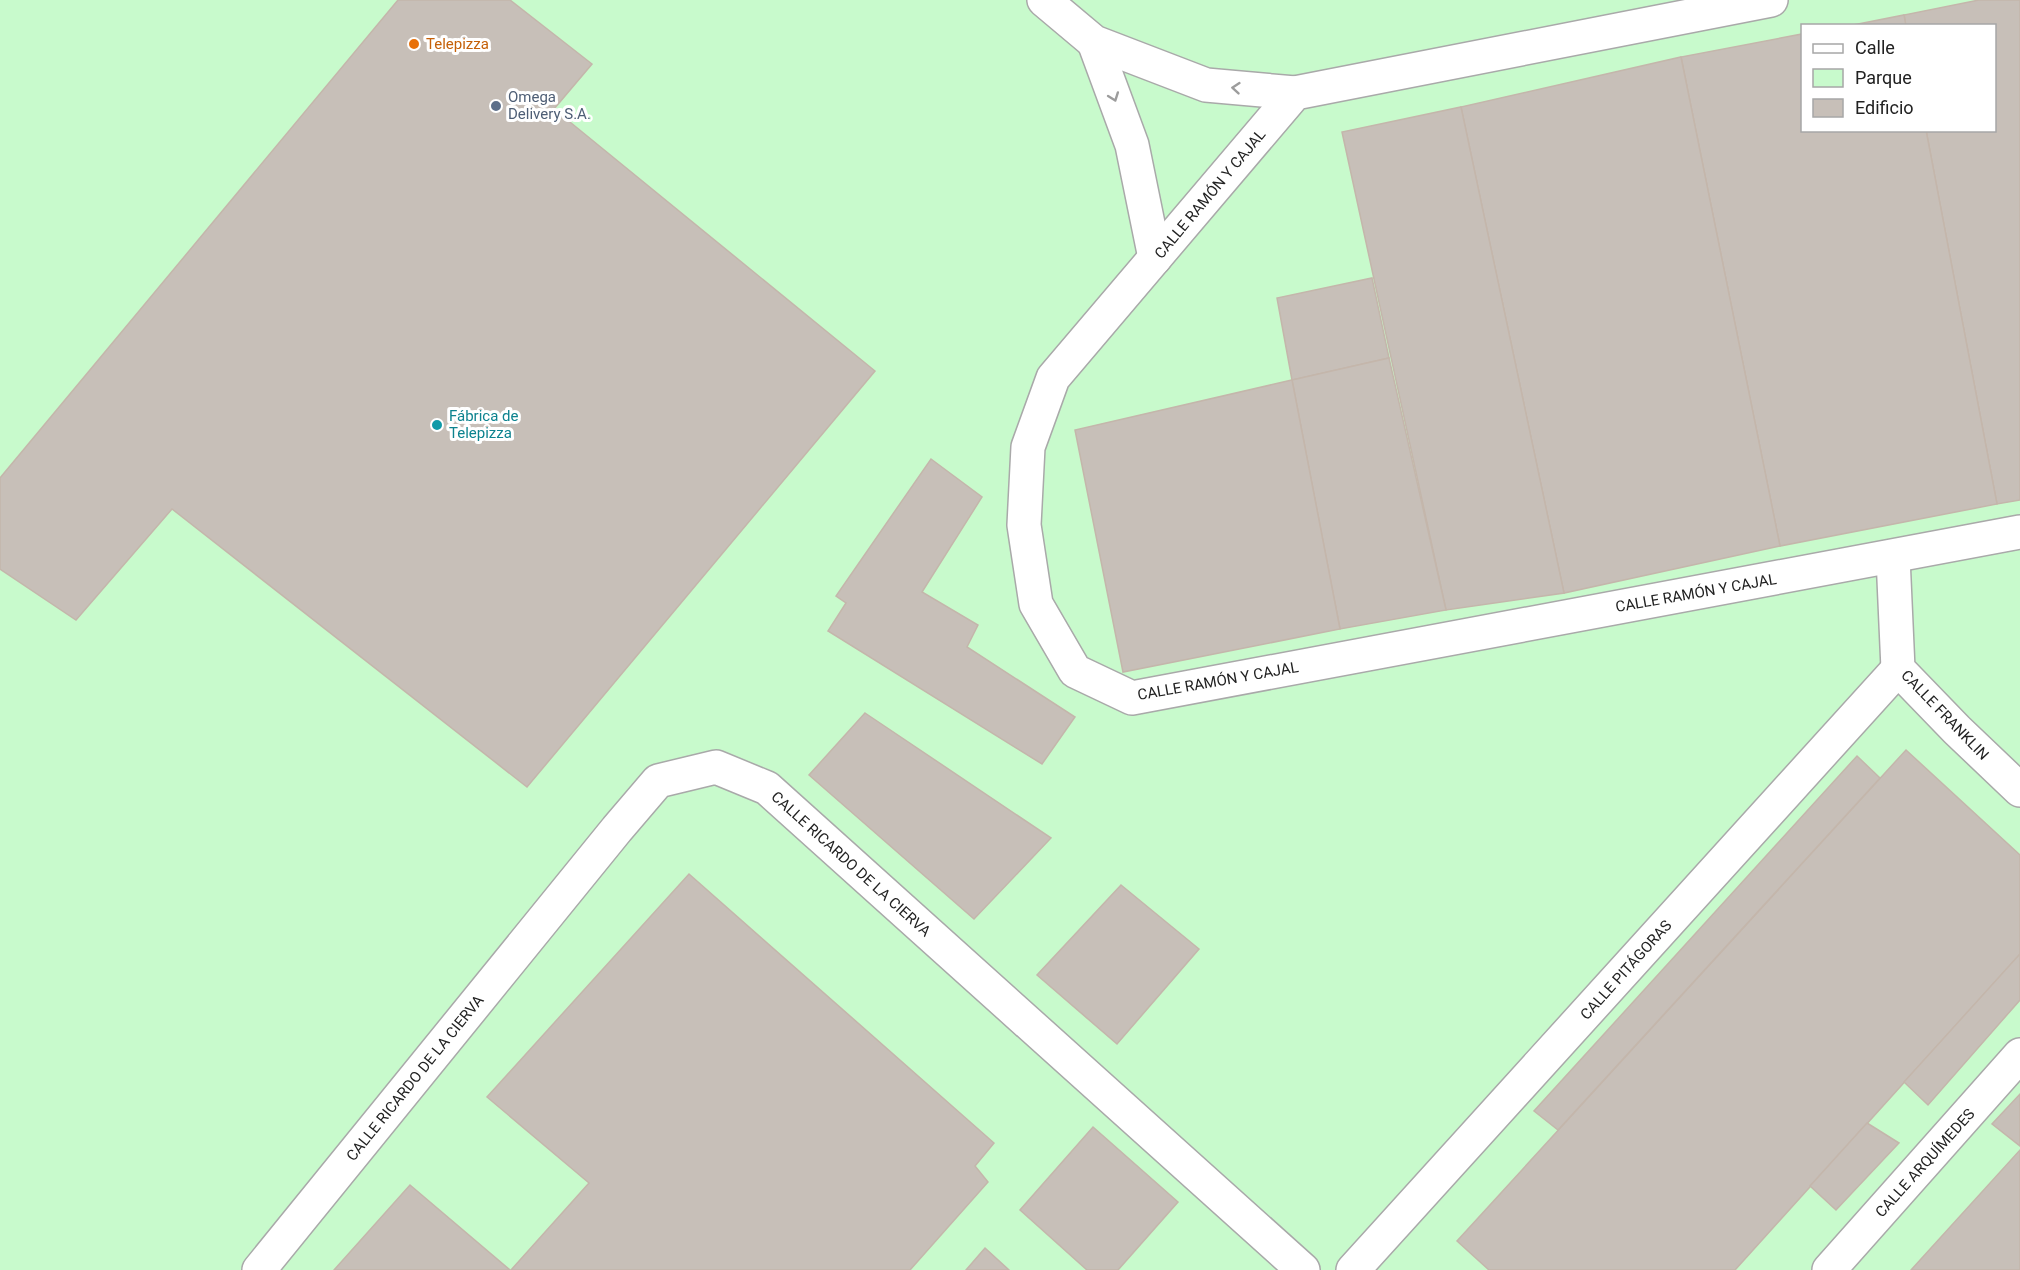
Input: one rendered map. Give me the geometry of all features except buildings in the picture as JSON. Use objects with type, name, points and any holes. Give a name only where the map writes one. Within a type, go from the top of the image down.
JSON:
[{"type":"street","points":[[1044,0],[1094,42],[1206,85],[1294,93],[1771,0]]},
{"type":"street","points":[[1094,42],[1132,145],[1155,258]]},
{"type":"street","name":"CALLE RAMÓN Y CAJAL","points":[[1294,93],[1053,378],[1028,447],[1024,525],[1036,604],[1075,671],[1132,698],[2020,532]]},
{"type":"street","name":"CALLE FRANKLIN","points":[[1893,556],[1898,669],[2020,790]]},
{"type":"street","name":"CALLE PITÁGORAS","points":[[1353,1270],[1898,669]]},
{"type":"street","name":"CALLE RICARDO DE LA CIERVA","points":[[259,1270],[609,838],[658,781],[716,767],[767,788],[1303,1270]]},
{"type":"street","name":"CALLE ARQUÍMEDES","points":[[1829,1270],[2020,1055]]},
{"type":"green space","points":[[0,0],[2020,0],[2020,1270],[0,1270]]},
{"type":"place","name":"Telepizza","points":[[414,44]]},
{"type":"place","name":"Omega Delivery S.A.","points":[[496,106]]},
{"type":"place","name":"Fábrica de Telepizza","points":[[437,425]]}]
